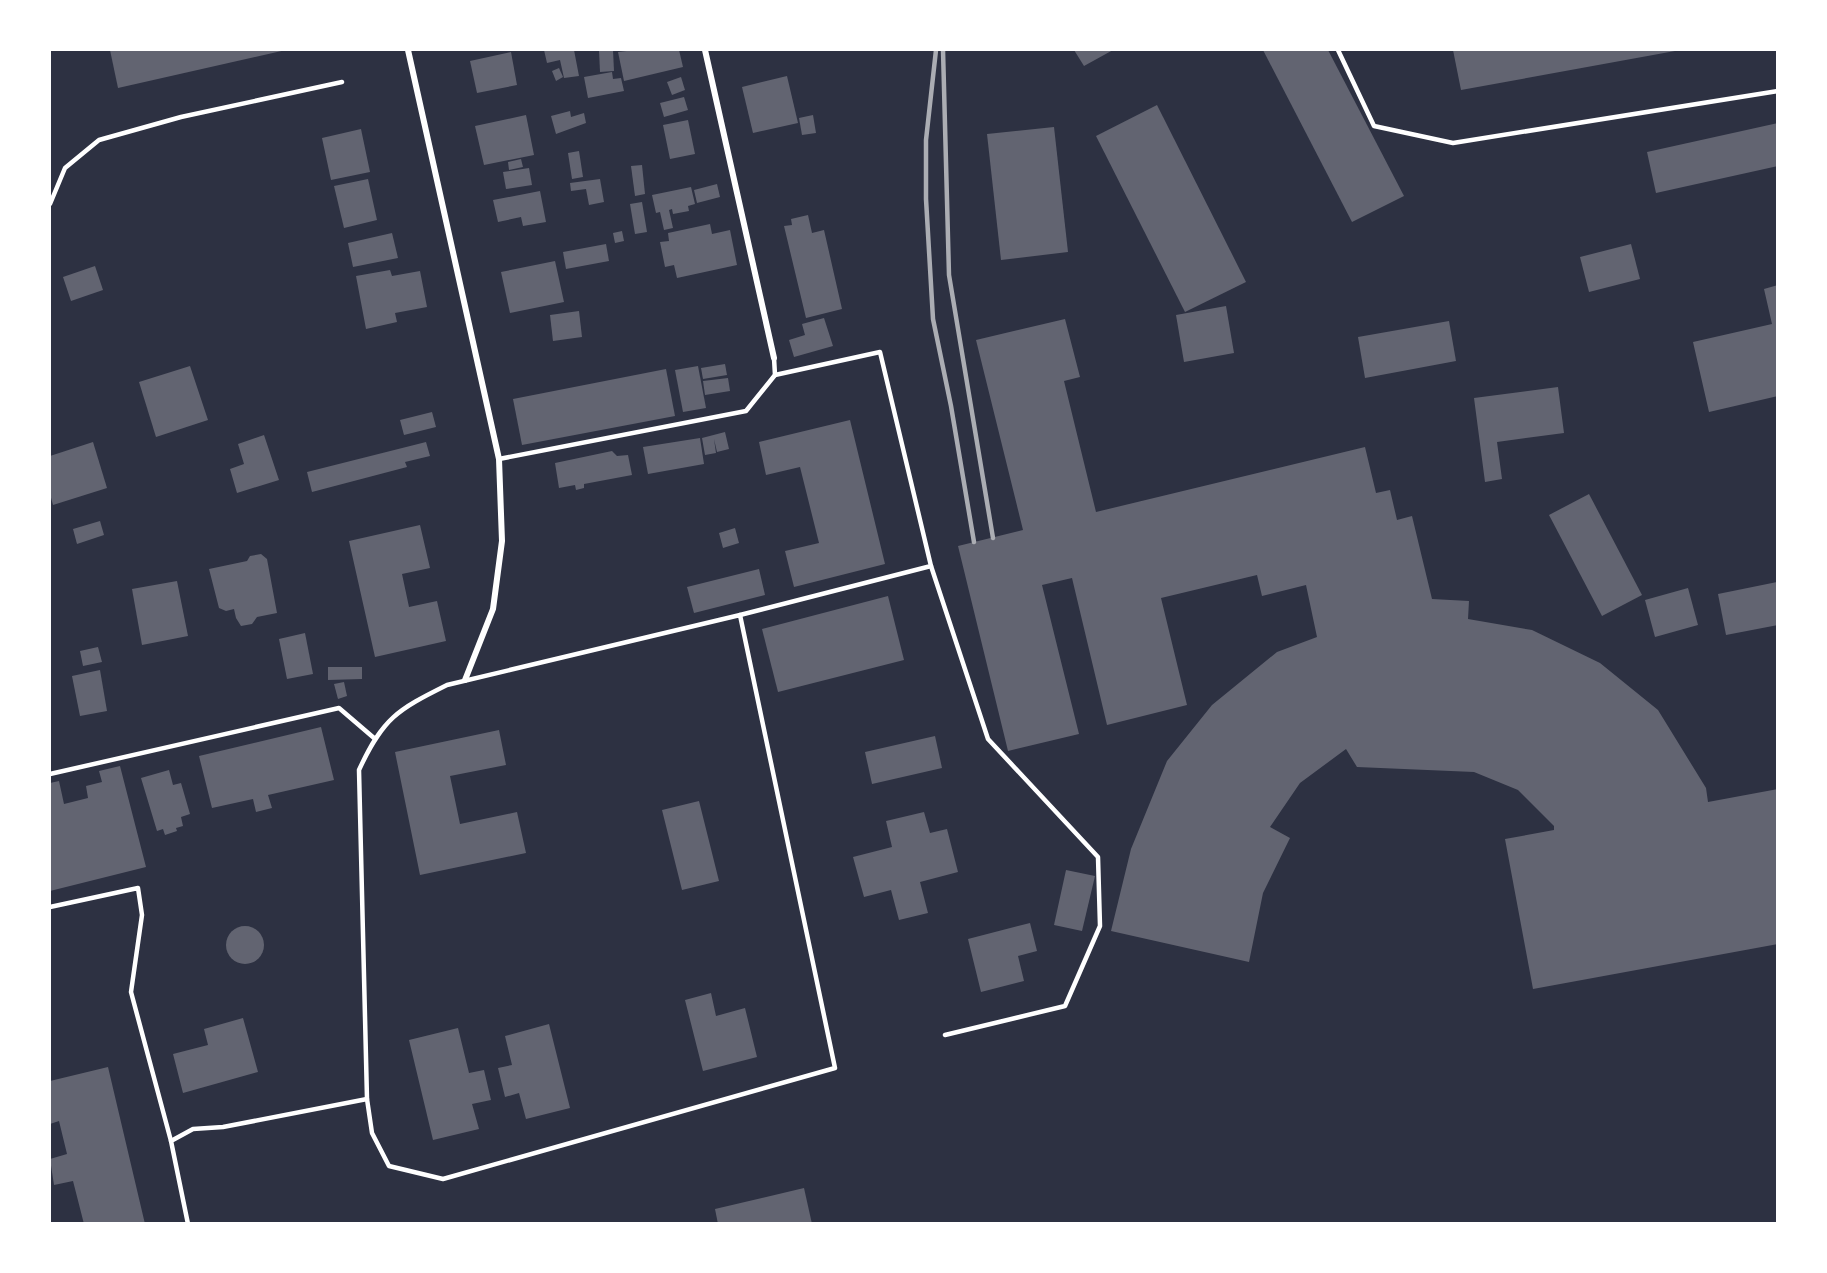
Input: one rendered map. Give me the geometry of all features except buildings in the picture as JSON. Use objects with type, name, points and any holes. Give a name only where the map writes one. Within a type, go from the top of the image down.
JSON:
[{"type":"street","points":[[408,50],[499,459],[502,541],[493,609],[465,680]]},
{"type":"street","points":[[705,50],[774,358]]},
{"type":"lane","points":[[1338,50],[1374,126],[1453,142],[1778,92]]},
{"type":"lane","points":[[50,204],[65,168],[99,140],[182,117],[342,82]]},
{"type":"lane","points":[[499,459],[746,411],[776,375],[880,352],[931,566],[988,739],[1098,857],[1100,926],[1065,1006],[945,1035]]},
{"type":"lane","points":[[774,358],[776,375]]},
{"type":"lane","points":[[740,615],[835,1068],[443,1179],[389,1166],[372,1134],[367,1099],[359,770],[374,738],[402,707],[447,685],[465,680],[740,615],[931,566]]},
{"type":"lane","points":[[50,774],[339,708],[374,738]]},
{"type":"lane","points":[[50,907],[138,888],[142,915],[131,992],[171,1141],[188,1224]]},
{"type":"lane","points":[[171,1141],[193,1129],[223,1127],[367,1099]]},
{"type":"railway","points":[[936,50],[926,140],[926,199],[933,319],[951,406],[974,542]]},
{"type":"railway","points":[[943,50],[949,275],[993,538]]}]
